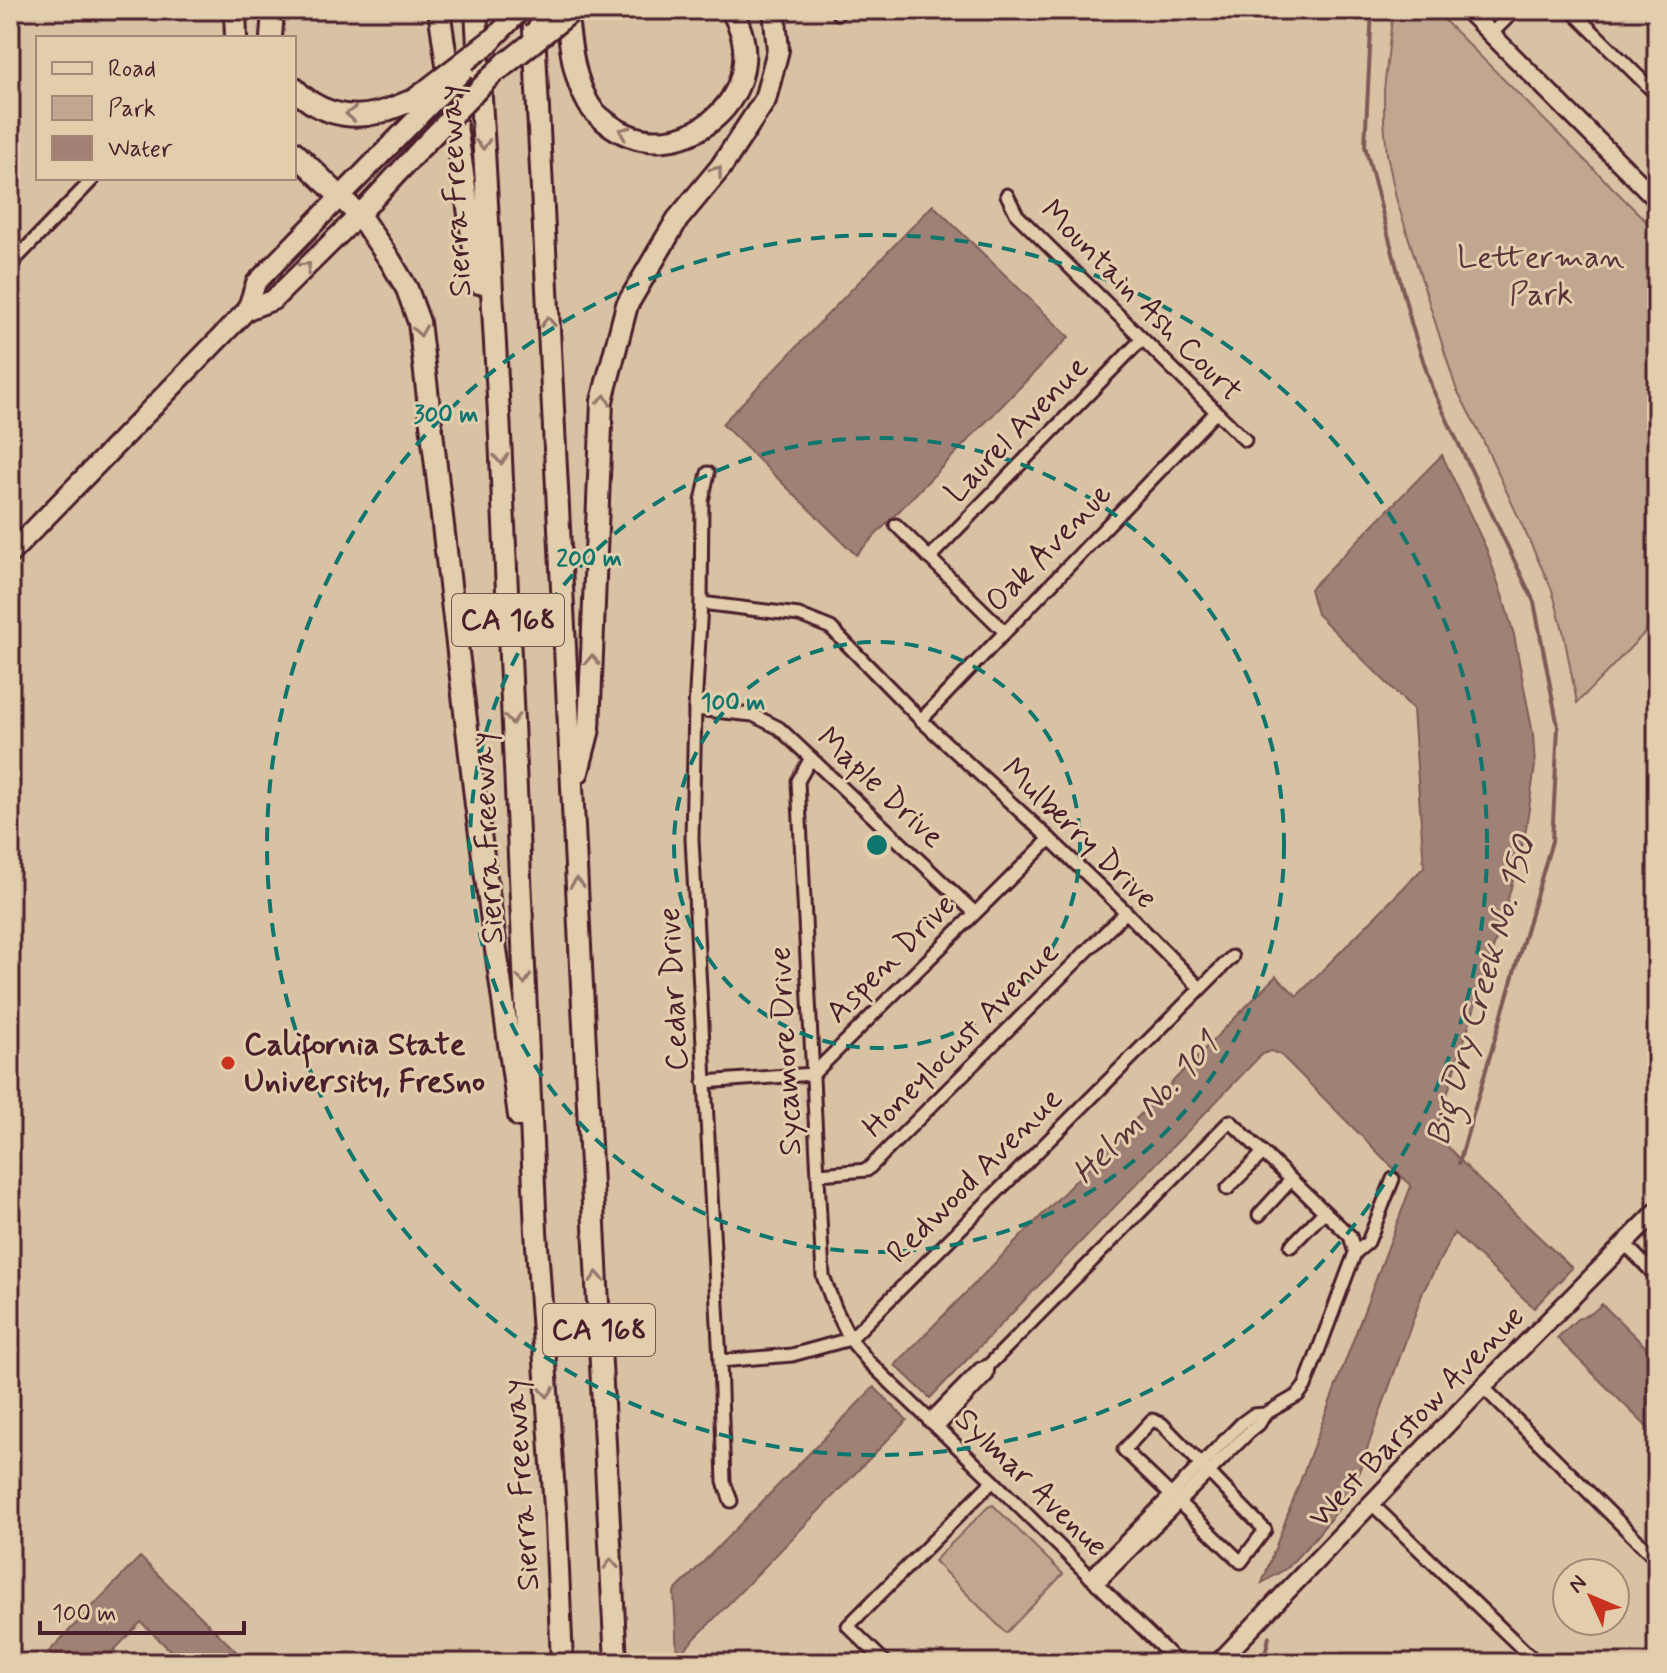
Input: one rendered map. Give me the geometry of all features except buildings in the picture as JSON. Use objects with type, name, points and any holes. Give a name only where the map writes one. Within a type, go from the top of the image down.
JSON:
[{"type":"highway","points":[[235,10],[236,36]]},
{"type":"highway","points":[[271,36],[273,10]]},
{"type":"highway","points":[[439,10],[499,414]]},
{"type":"highway","name":"Sierra Freeway","points":[[476,10],[499,414],[536,1231],[556,1523],[562,1663]]},
{"type":"highway","name":"CA 168","points":[[533,10],[616,1663]]},
{"type":"highway","points":[[566,10],[579,81],[586,101],[597,115],[630,137],[658,140],[676,138],[707,126],[730,103],[741,79],[744,56],[743,39],[731,10]]},
{"type":"highway","points":[[497,71],[573,10]]},
{"type":"highway","points":[[572,791],[589,729],[602,401],[627,305],[677,220],[721,167],[765,100],[778,50],[774,10]]},
{"type":"highway","points":[[296,90],[336,114],[356,116],[417,108],[492,40]]},
{"type":"highway","points":[[296,154],[359,215],[407,289],[419,322],[480,837],[536,1231]]},
{"type":"main road","points":[[492,40],[521,10]]},
{"type":"main road","points":[[10,554],[247,310],[273,300],[359,215],[555,10]]},
{"type":"main road","points":[[1467,10],[1657,200]]},
{"type":"main road","points":[[247,310],[256,283],[340,197],[417,108]]},
{"type":"main road","name":"West Barstow Avenue","points":[[1218,1663],[1657,1211]]},
{"type":"street","points":[[1491,34],[1515,10]]},
{"type":"street","points":[[1571,10],[1657,95]]},
{"type":"street","points":[[10,265],[92,180]]},
{"type":"street","name":"Mountain Ash Court","points":[[1007,195],[1017,215],[1245,440]]},
{"type":"street","name":"Laurel Avenue","points":[[929,558],[1142,339]]},
{"type":"street","name":"Oak Avenue","points":[[921,720],[1216,412]]},
{"type":"street","name":"Cedar Drive","points":[[708,473],[702,501],[692,839],[724,1482],[731,1501]]},
{"type":"street","points":[[896,525],[1005,632]]},
{"type":"street","name":"Mulberry Drive","points":[[701,603],[799,615],[831,628],[921,720],[1126,912],[1200,988]]},
{"type":"street","name":"Maple Drive","points":[[695,709],[753,715],[779,728],[975,913]]},
{"type":"street","name":"Sycamore Drive","points":[[811,758],[798,781],[823,1276],[850,1339]]},
{"type":"street","name":"Aspen Drive","points":[[813,1074],[1050,839]]},
{"type":"street","name":"Honeylocust Avenue","points":[[819,1174],[867,1170],[1126,912]]},
{"type":"street","name":"Redwood Avenue","points":[[720,1361],[792,1355],[850,1339],[1232,957]]},
{"type":"street","points":[[704,1082],[813,1074]]},
{"type":"street","points":[[933,1424],[980,1369],[988,1366],[1230,1121],[1350,1236],[1355,1253]]},
{"type":"street","points":[[1227,1189],[1263,1153]]},
{"type":"street","points":[[1094,1580],[1205,1468],[1242,1423],[1298,1395],[1305,1386],[1355,1253],[1368,1242],[1393,1179]]},
{"type":"street","points":[[1259,1215],[1291,1180]]},
{"type":"street","points":[[1291,1246],[1324,1212]]},
{"type":"street","points":[[1625,1244],[1657,1277]]},
{"type":"street","name":"Sylmar Avenue","points":[[850,1339],[868,1361],[1178,1663]]},
{"type":"street","points":[[1483,1387],[1657,1560]]},
{"type":"street","points":[[1152,1420],[1162,1424],[1265,1530],[1241,1562],[1175,1498],[1124,1450],[1152,1420]]},
{"type":"street","points":[[886,1663],[848,1626],[993,1481]]},
{"type":"street","points":[[1371,1503],[1537,1663]]},
{"type":"green space","name":"Letterman Park","points":[[1393,10],[1434,10],[1657,232],[1657,620],[1577,703],[1552,590],[1456,388],[1396,198],[1384,121],[1384,90]]},
{"type":"green space","points":[[993,1505],[1063,1574],[1006,1633],[934,1561]]},
{"type":"water","points":[[933,205],[1069,337],[856,555],[722,424]]},
{"type":"water","name":"Helm No. 101","points":[[1442,455],[1487,550],[1504,601],[1514,635],[1533,734],[1535,766],[1526,829],[1505,911],[1435,1133],[1477,1178],[1572,1268],[1534,1308],[1454,1233],[1423,1292],[1351,1494],[1287,1568],[1262,1583],[1411,1186],[1280,1054],[1271,1051],[1262,1054],[930,1398],[895,1365],[1276,976],[1297,996],[1424,867],[1413,709],[1317,614],[1310,589]]},
{"type":"water","points":[[1602,1304],[1657,1358],[1657,1437],[1557,1338],[1577,1319],[1592,1313]]},
{"type":"water","points":[[874,1387],[907,1420],[677,1657],[674,1592]]},
{"type":"water","points":[[140,1557],[248,1663],[183,1663],[141,1622],[102,1663],[38,1663]]},
{"type":"waterway","name":"Big Dry Creek No. 150","points":[[1372,10],[1365,146],[1412,326],[1432,388],[1534,602],[1558,727],[1552,841],[1459,1163]]},
{"type":"waterway","name":"Big Dry Creek No. 150","points":[[1263,1663],[1269,1637]]},
{"type":"place","name":"California State University, Fresno","points":[[228,1063]]}]
